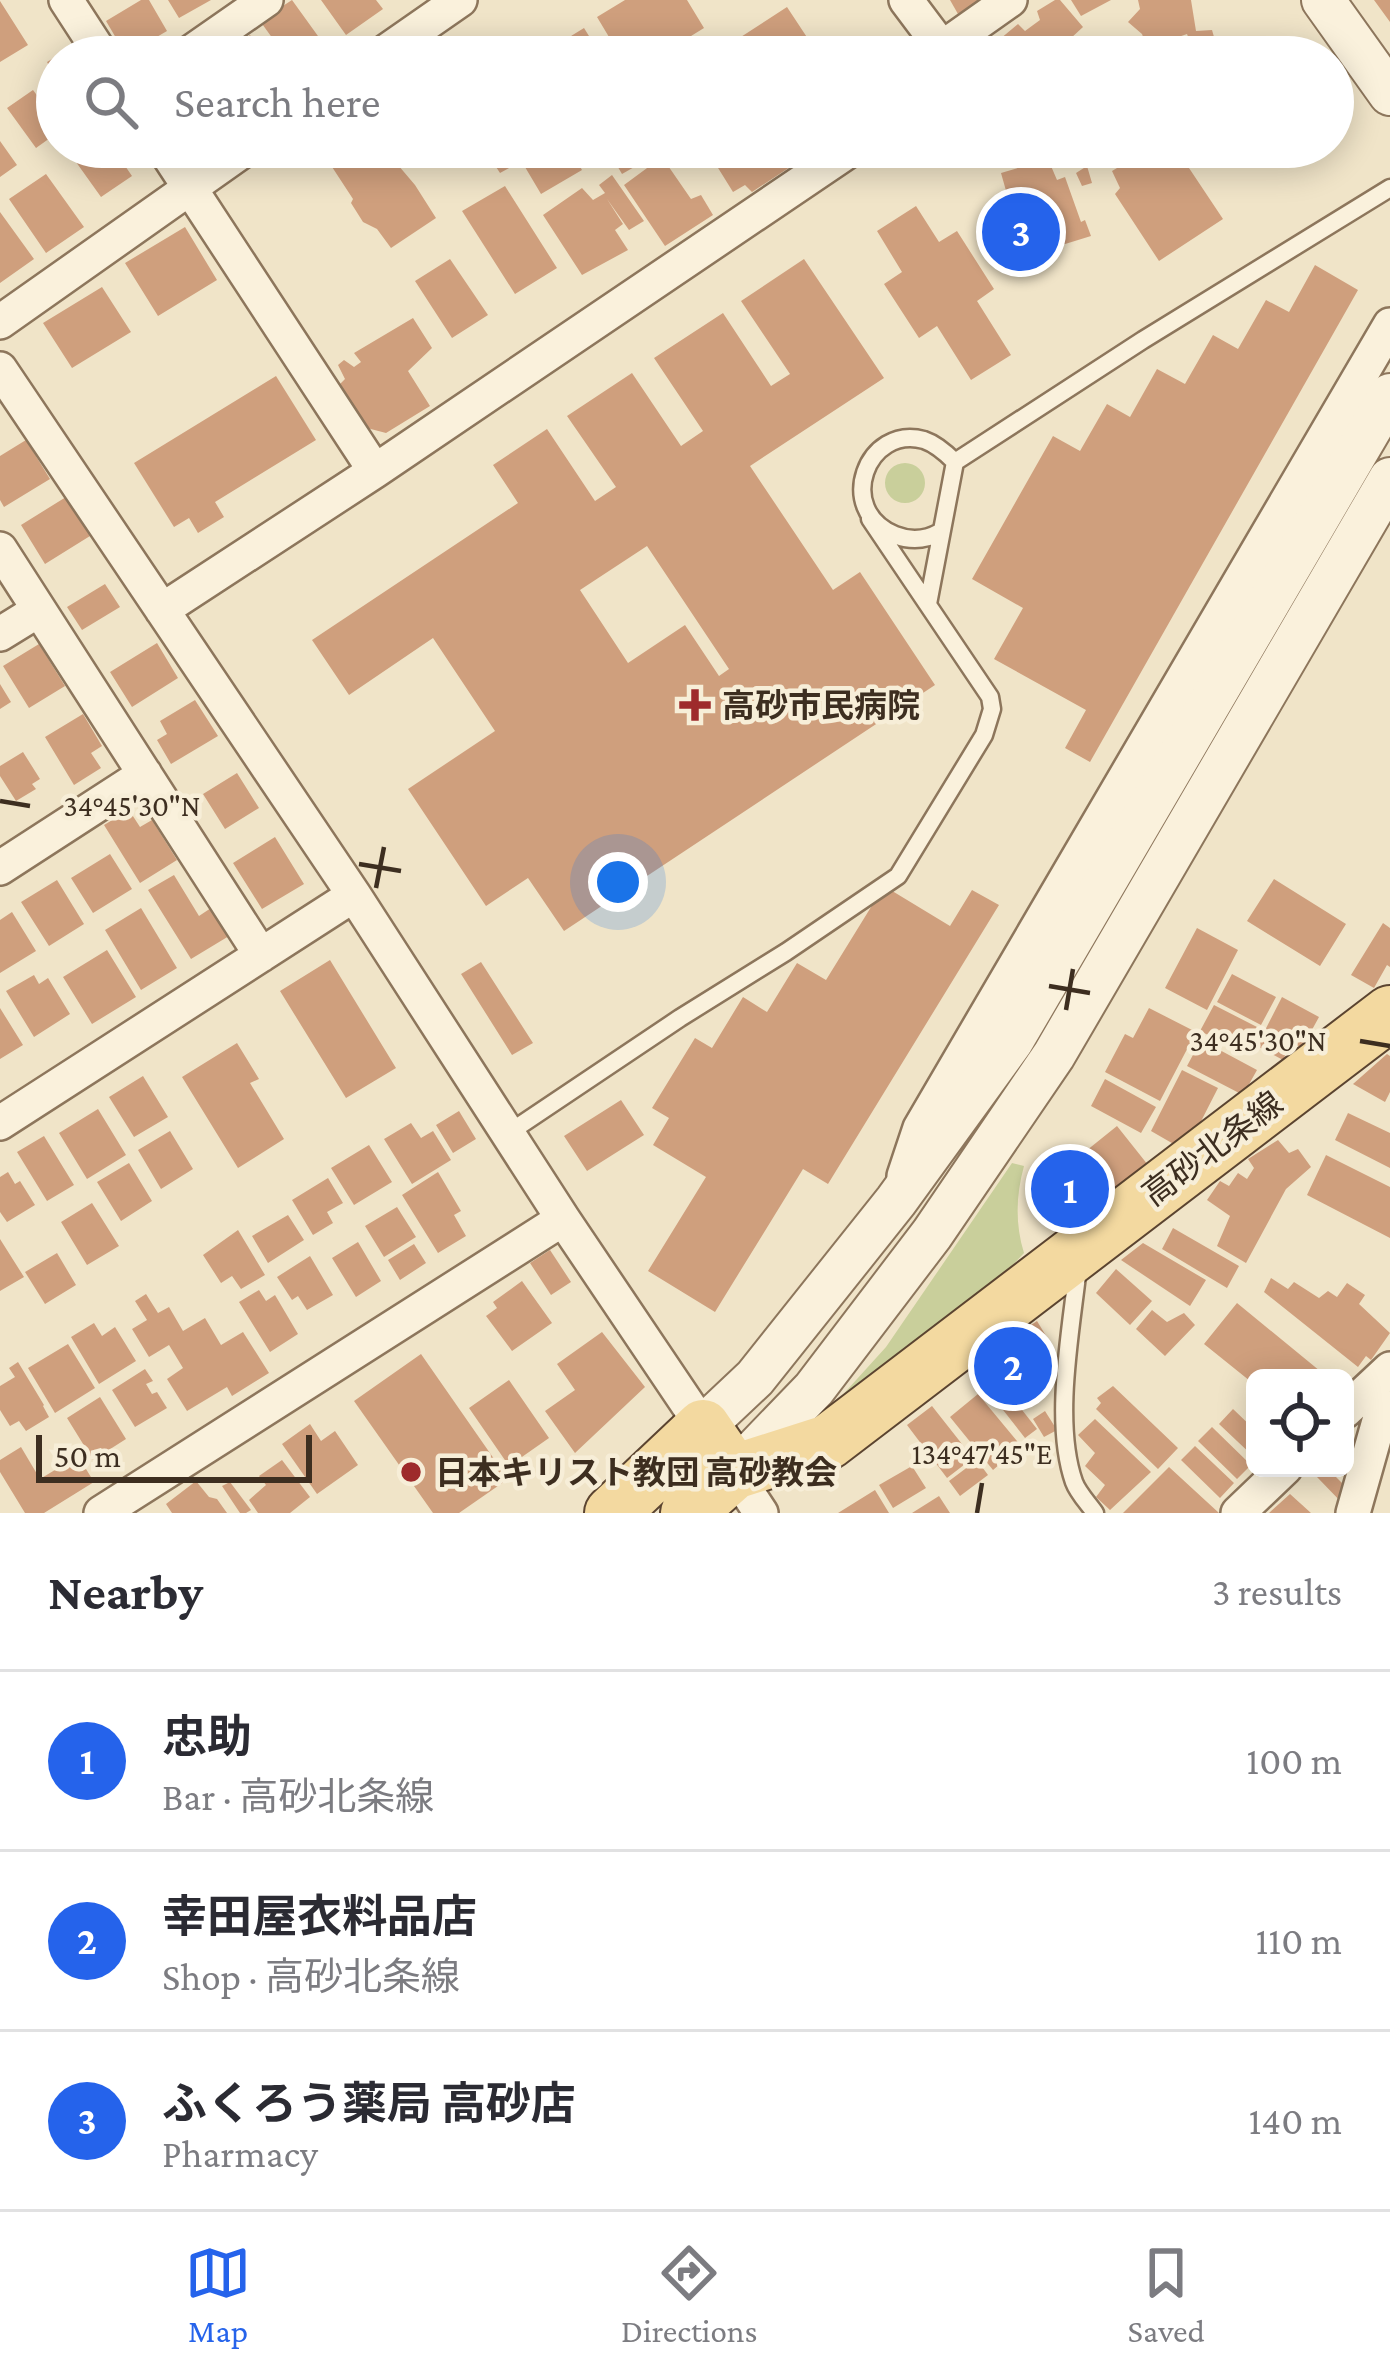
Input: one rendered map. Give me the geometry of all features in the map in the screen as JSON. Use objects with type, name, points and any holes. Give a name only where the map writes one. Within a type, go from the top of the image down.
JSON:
[{"type":"main road","name":"高砂北条線","points":[[688,1513],[747,1493],[827,1442],[1390,1013]]},
{"type":"main road","points":[[612,1513],[703,1427],[747,1493]]},
{"type":"street","points":[[66,0],[90,36]]},
{"type":"street","points":[[408,36],[460,0]]},
{"type":"street","points":[[906,0],[928,36]]},
{"type":"street","points":[[960,36],[1010,0]]},
{"type":"street","points":[[1322,0],[1348,36]]},
{"type":"street","points":[[211,36],[254,3]]},
{"type":"street","points":[[1354,44],[1390,94]]},
{"type":"street","points":[[176,168],[375,471]]},
{"type":"street","points":[[0,322],[218,168]]},
{"type":"street","points":[[163,610],[823,168]]},
{"type":"street","points":[[896,1201],[920,1128],[1390,325]]},
{"type":"street","points":[[0,369],[354,895],[703,1427],[755,1378],[896,1201],[1012,1041],[1390,395]]},
{"type":"street","points":[[747,1493],[814,1389],[932,1234],[1054,1055],[1390,479]]},
{"type":"street","points":[[0,549],[262,955]]},
{"type":"street","points":[[0,634],[39,610]]},
{"type":"street","points":[[0,868],[146,774]]},
{"type":"street","points":[[0,1124],[354,895]]},
{"type":"street","points":[[101,1513],[563,1219]]},
{"type":"street","points":[[1354,1403],[1390,1369]]},
{"type":"street","points":[[1353,1513],[1390,1382]]},
{"type":"street","points":[[1238,1513],[1276,1477]]},
{"type":"lane","points":[[928,604],[955,462],[1390,188]]},
{"type":"lane","points":[[507,1134],[898,876],[984,735],[992,709],[990,697],[870,519],[862,485],[867,466],[894,442],[927,441],[955,462]]},
{"type":"lane","points":[[870,519],[907,539],[940,532]]},
{"type":"lane","points":[[1080,1248],[1064,1439],[1075,1486],[1095,1513]]},
{"type":"green space","points":[[905,463],[919,469],[925,483],[919,497],[905,503],[891,497],[885,483],[891,469]]},
{"type":"green space","points":[[1012,1163],[1024,1166],[1018,1210],[1024,1253],[1009,1269],[1011,1279],[843,1408],[838,1400],[886,1347]]},
{"type":"building","points":[[149,0],[167,31],[158,36],[115,36],[106,21]]},
{"type":"building","points":[[168,0],[211,0],[179,18]]},
{"type":"building","points":[[292,0],[318,36],[271,36],[260,21]]},
{"type":"building","points":[[321,0],[376,0],[383,9],[346,35]]},
{"type":"building","points":[[625,0],[687,0],[704,28],[691,36],[608,36],[597,17]]},
{"type":"building","points":[[950,0],[982,0],[958,14]]},
{"type":"building","points":[[1060,0],[1083,27],[1073,36],[1004,36],[1018,24],[1025,31],[1040,20],[1037,11]]},
{"type":"building","points":[[1071,0],[1111,0],[1081,16]]},
{"type":"building","points":[[1138,0],[1191,0],[1196,31],[1212,30],[1214,36],[1143,36],[1128,22],[1140,9]]},
{"type":"building","points":[[1374,0],[1390,0],[1390,22]]},
{"type":"building","points":[[0,1],[28,45],[0,62]]},
{"type":"building","points":[[787,7],[806,36],[742,36]]},
{"type":"building","points":[[33,90],[36,94],[36,148],[7,108]]},
{"type":"building","points":[[0,141],[17,165],[0,177]]},
{"type":"building","points":[[80,168],[127,168],[132,176],[101,197]]},
{"type":"building","points":[[333,168],[401,168],[436,218],[391,248],[377,229],[363,222]]},
{"type":"building","points":[[526,168],[581,168],[582,170],[541,194]]},
{"type":"building","points":[[647,168],[670,168],[691,199],[701,195],[713,215],[665,246],[624,185]]},
{"type":"building","points":[[718,168],[788,168],[752,192],[745,185],[733,192]]},
{"type":"building","points":[[1052,168],[1057,180],[1065,177],[1091,236],[994,266],[984,234],[1007,226],[1012,212],[1001,173]]},
{"type":"building","points":[[1088,168],[1092,183],[1082,186],[1076,173]]},
{"type":"building","points":[[1189,168],[1223,219],[1159,261],[1115,194],[1120,188],[1112,171]]},
{"type":"building","points":[[46,174],[84,227],[46,253],[9,199]]},
{"type":"building","points":[[612,175],[644,221],[629,230],[607,199],[623,224],[615,230],[628,250],[582,275],[543,215],[582,188],[593,200],[605,193],[599,185]]},
{"type":"building","points":[[505,186],[557,268],[515,294],[462,211]]},
{"type":"building","points":[[916,206],[939,242],[957,231],[994,289],[977,301],[1011,355],[971,380],[937,326],[919,338],[884,284],[902,272],[877,231]]},
{"type":"building","points":[[0,212],[34,259],[0,283]]},
{"type":"building","points":[[185,227],[217,280],[158,316],[125,263]]},
{"type":"building","points":[[450,259],[488,315],[452,338],[415,281]]},
{"type":"building","name":"高砂市民病院","points":[[804,259],[884,378],[750,466],[833,590],[860,572],[935,685],[564,931],[528,878],[486,906],[408,789],[495,731],[433,638],[349,695],[312,640],[518,503],[493,465],[547,429],[595,501],[616,487],[567,416],[632,373],[681,446],[703,431],[654,358],[723,313],[771,386],[790,374],[741,301]],"holes":[[[647,546],[729,669],[719,676],[685,625],[628,663],[580,590]]]},
{"type":"building","points":[[1315,265],[1358,290],[1090,762],[1065,748],[1086,710],[994,659],[1023,608],[972,579],[1053,436],[1080,451],[1107,404],[1130,417],[1157,369],[1185,384],[1213,335],[1238,349],[1266,300],[1289,312]]},
{"type":"building","points":[[102,287],[131,332],[72,368],[43,323]]},
{"type":"building","points":[[413,318],[432,348],[408,371],[430,406],[386,433],[367,428],[339,385],[345,379],[338,365],[344,360],[354,367],[361,362],[354,353]]},
{"type":"building","points":[[276,376],[316,440],[215,502],[224,517],[198,533],[189,518],[174,527],[134,463]]},
{"type":"building","points":[[26,440],[50,479],[4,507],[0,456]]},
{"type":"building","points":[[66,497],[90,536],[45,564],[21,525]]},
{"type":"building","points":[[105,584],[120,607],[82,630],[67,607]]},
{"type":"building","points":[[157,643],[178,678],[132,707],[110,672]]},
{"type":"building","points":[[39,644],[65,686],[29,708],[3,666]]},
{"type":"building","points":[[0,684],[11,702],[0,709]]},
{"type":"building","points":[[195,700],[218,736],[171,764],[157,740],[167,734],[160,721]]},
{"type":"building","points":[[83,714],[102,746],[91,753],[101,768],[74,785],[45,737]]},
{"type":"building","points":[[23,752],[40,779],[32,784],[36,789],[16,801],[0,776],[0,766]]},
{"type":"building","points":[[237,773],[259,808],[225,829],[203,794]]},
{"type":"building","points":[[129,810],[140,827],[152,820],[177,860],[140,883],[104,825]]},
{"type":"building","points":[[275,837],[304,884],[262,909],[233,863]]},
{"type":"building","points":[[110,854],[132,889],[93,913],[71,878]]},
{"type":"building","points":[[174,875],[199,916],[211,908],[229,936],[191,959],[148,890]]},
{"type":"building","points":[[1274,879],[1346,924],[1320,966],[1247,921]]},
{"type":"building","points":[[57,880],[84,924],[49,946],[21,902]]},
{"type":"building","points":[[884,886],[950,926],[972,890],[999,905],[828,1184],[803,1169],[715,1312],[648,1271],[706,1177],[653,1145],[669,1118],[652,1108],[695,1038],[712,1048],[743,997],[767,1012],[797,963],[826,980]]},
{"type":"building","points":[[141,908],[177,968],[141,990],[105,930]]},
{"type":"building","points":[[12,912],[36,951],[0,973],[0,920]]},
{"type":"building","points":[[1383,923],[1390,928],[1390,967],[1374,988],[1351,975]]},
{"type":"building","points":[[1197,928],[1238,950],[1207,1010],[1165,988]]},
{"type":"building","points":[[107,950],[136,997],[92,1024],[63,977]]},
{"type":"building","points":[[330,960],[396,1068],[346,1098],[280,991]]},
{"type":"building","points":[[481,962],[533,1043],[512,1055],[461,974]]},
{"type":"building","points":[[1232,974],[1276,997],[1261,1025],[1217,1002]]},
{"type":"building","points":[[34,975],[39,984],[48,978],[70,1014],[34,1037],[6,991]]},
{"type":"building","points":[[1282,997],[1319,1017],[1302,1048],[1291,1042],[1283,1060],[1257,1046]]},
{"type":"building","points":[[1214,1005],[1257,1027],[1244,1053],[1200,1031]]},
{"type":"building","points":[[0,1008],[23,1045],[0,1059]]},
{"type":"building","points":[[1149,1008],[1196,1032],[1160,1101],[1105,1072],[1125,1034],[1133,1038]]},
{"type":"building","points":[[1201,1040],[1257,1070],[1243,1095],[1187,1066]]},
{"type":"building","points":[[237,1043],[259,1079],[250,1083],[284,1139],[238,1168],[182,1077]]},
{"type":"building","points":[[1387,1054],[1390,1092],[1385,1102],[1353,1084]]},
{"type":"building","points":[[1182,1070],[1218,1088],[1195,1133],[1177,1146],[1151,1131]]},
{"type":"building","points":[[143,1076],[168,1117],[134,1137],[109,1097]]},
{"type":"building","points":[[1105,1079],[1156,1107],[1141,1133],[1091,1106]]},
{"type":"building","points":[[621,1100],[644,1135],[587,1171],[564,1136]]},
{"type":"building","points":[[98,1109],[126,1155],[87,1179],[59,1133]]},
{"type":"building","points":[[459,1111],[476,1139],[453,1153],[436,1125]]},
{"type":"building","points":[[1348,1113],[1390,1133],[1390,1168],[1335,1140]]},
{"type":"building","points":[[411,1123],[421,1138],[433,1131],[451,1160],[412,1184],[384,1139]]},
{"type":"building","points":[[1117,1126],[1148,1165],[1107,1197],[1076,1159]]},
{"type":"building","points":[[170,1131],[193,1169],[161,1189],[138,1150]]},
{"type":"building","points":[[44,1136],[74,1185],[47,1201],[17,1152]]},
{"type":"building","points":[[1278,1140],[1289,1153],[1298,1149],[1311,1167],[1286,1189],[1246,1263],[1217,1246],[1230,1216],[1207,1200],[1220,1181],[1229,1186],[1238,1173],[1247,1179],[1254,1168],[1248,1159]]},
{"type":"building","points":[[369,1145],[392,1182],[354,1205],[331,1168]]},
{"type":"building","points":[[1326,1155],[1390,1187],[1390,1238],[1307,1195]]},
{"type":"building","points":[[129,1163],[152,1201],[121,1221],[97,1182]]},
{"type":"building","points":[[8,1172],[35,1205],[7,1222],[0,1212],[0,1177]]},
{"type":"building","points":[[438,1172],[461,1211],[454,1215],[466,1236],[438,1253],[402,1195]]},
{"type":"building","points":[[328,1178],[343,1203],[327,1212],[333,1223],[313,1235],[292,1200]]},
{"type":"building","points":[[92,1203],[119,1246],[87,1265],[61,1222]]},
{"type":"building","points":[[397,1207],[416,1237],[384,1257],[365,1226]]},
{"type":"building","points":[[288,1215],[304,1240],[268,1263],[252,1236]]},
{"type":"building","points":[[1173,1228],[1239,1266],[1227,1288],[1162,1249]]},
{"type":"building","points":[[238,1230],[265,1275],[241,1289],[232,1276],[221,1283],[203,1255]]},
{"type":"building","points":[[0,1239],[24,1277],[0,1291]]},
{"type":"building","points":[[358,1242],[381,1281],[356,1297],[332,1258]]},
{"type":"building","points":[[1143,1243],[1206,1280],[1190,1306],[1121,1260]]},
{"type":"building","points":[[414,1244],[426,1263],[400,1280],[388,1260]]},
{"type":"building","points":[[550,1250],[571,1282],[551,1295],[530,1263]]},
{"type":"building","points":[[57,1253],[76,1285],[45,1304],[25,1272]]},
{"type":"building","points":[[310,1256],[333,1295],[307,1310],[298,1296],[292,1300],[277,1277]]},
{"type":"building","points":[[1116,1269],[1152,1301],[1130,1325],[1096,1293]]},
{"type":"building","points":[[1271,1278],[1288,1289],[1294,1282],[1319,1298],[1328,1291],[1337,1297],[1347,1283],[1365,1295],[1359,1304],[1390,1333],[1371,1360],[1366,1356],[1358,1367],[1264,1292]]},
{"type":"building","points":[[522,1281],[552,1323],[512,1351],[486,1316],[497,1308],[493,1302]]},
{"type":"building","points":[[259,1290],[266,1301],[275,1295],[298,1334],[270,1352],[239,1302]]},
{"type":"building","points":[[146,1294],[158,1313],[169,1307],[183,1331],[205,1318],[221,1345],[243,1332],[269,1373],[232,1396],[227,1387],[187,1411],[167,1379],[183,1368],[169,1345],[149,1357],[132,1329],[147,1320],[135,1301]]},
{"type":"building","points":[[1237,1303],[1318,1369],[1246,1369],[1246,1378],[1204,1344]]},
{"type":"building","points":[[1152,1310],[1167,1322],[1184,1313],[1195,1325],[1165,1356],[1136,1329]]},
{"type":"building","points":[[1037,1321],[1051,1344],[1019,1365],[1004,1343]]},
{"type":"building","points":[[94,1323],[102,1336],[115,1327],[136,1361],[99,1384],[71,1337]]},
{"type":"building","points":[[602,1332],[645,1387],[575,1453],[545,1411],[575,1390],[557,1364]]},
{"type":"building","points":[[68,1344],[95,1388],[55,1413],[28,1368]]},
{"type":"building","points":[[421,1354],[508,1479],[459,1513],[433,1513],[354,1401]]},
{"type":"building","points":[[18,1362],[49,1417],[26,1431],[19,1421],[10,1426],[0,1410],[0,1386],[15,1377],[9,1368]]},
{"type":"building","points":[[145,1369],[153,1381],[146,1384],[167,1408],[135,1427],[112,1390]]},
{"type":"building","points":[[509,1380],[549,1438],[509,1466],[469,1408]]},
{"type":"building","points":[[1001,1383],[1037,1429],[1025,1438],[989,1392]]},
{"type":"building","points":[[1113,1386],[1178,1448],[1158,1469],[1096,1409],[1101,1403],[1097,1398]]},
{"type":"building","points":[[978,1394],[1021,1446],[993,1470],[950,1417]]},
{"type":"building","points":[[100,1397],[126,1439],[93,1460],[67,1418]]},
{"type":"building","points":[[932,1406],[973,1458],[947,1478],[907,1425]]},
{"type":"building","points":[[1233,1409],[1246,1421],[1246,1450],[1219,1424]]},
{"type":"building","points":[[1045,1411],[1057,1430],[1044,1437],[1033,1419]]},
{"type":"building","points":[[1095,1419],[1151,1472],[1110,1510],[1096,1497],[1105,1485],[1085,1466],[1095,1453],[1078,1435]]},
{"type":"building","points":[[310,1424],[321,1441],[335,1431],[358,1465],[317,1494],[282,1444]]},
{"type":"building","points":[[1212,1427],[1246,1460],[1246,1470],[1237,1479],[1198,1441]]},
{"type":"building","points":[[1195,1446],[1234,1483],[1220,1498],[1181,1460]]},
{"type":"building","points":[[21,1447],[40,1479],[78,1456],[94,1482],[44,1513],[25,1513],[0,1472],[0,1460]]},
{"type":"building","points":[[282,1460],[310,1497],[290,1513],[258,1513],[249,1500],[266,1485],[259,1476]]},
{"type":"building","points":[[977,1460],[988,1475],[960,1496],[949,1481]]},
{"type":"building","points":[[912,1466],[926,1488],[893,1508],[879,1485]]},
{"type":"building","points":[[1169,1467],[1219,1513],[1123,1513]]},
{"type":"building","points":[[1317,1477],[1336,1477],[1355,1496],[1345,1506]]},
{"type":"building","points":[[196,1481],[227,1513],[172,1513],[166,1504]]},
{"type":"building","points":[[230,1482],[251,1510],[240,1513],[222,1486]]},
{"type":"building","points":[[875,1490],[889,1513],[838,1513]]},
{"type":"building","points":[[1290,1494],[1311,1513],[1269,1513]]},
{"type":"building","points":[[939,1496],[950,1513],[912,1513]]},
{"type":"place","name":"ふくろう薬局 高砂店","points":[[1021,232]]},
{"type":"place","name":"高砂市民病院","points":[[695,705]]},
{"type":"place","name":"忠助","points":[[1070,1189]]},
{"type":"place","name":"幸田屋衣料品店","points":[[1013,1366]]},
{"type":"place","name":"日本キリスト教団 高砂教会","points":[[411,1472]]}]
